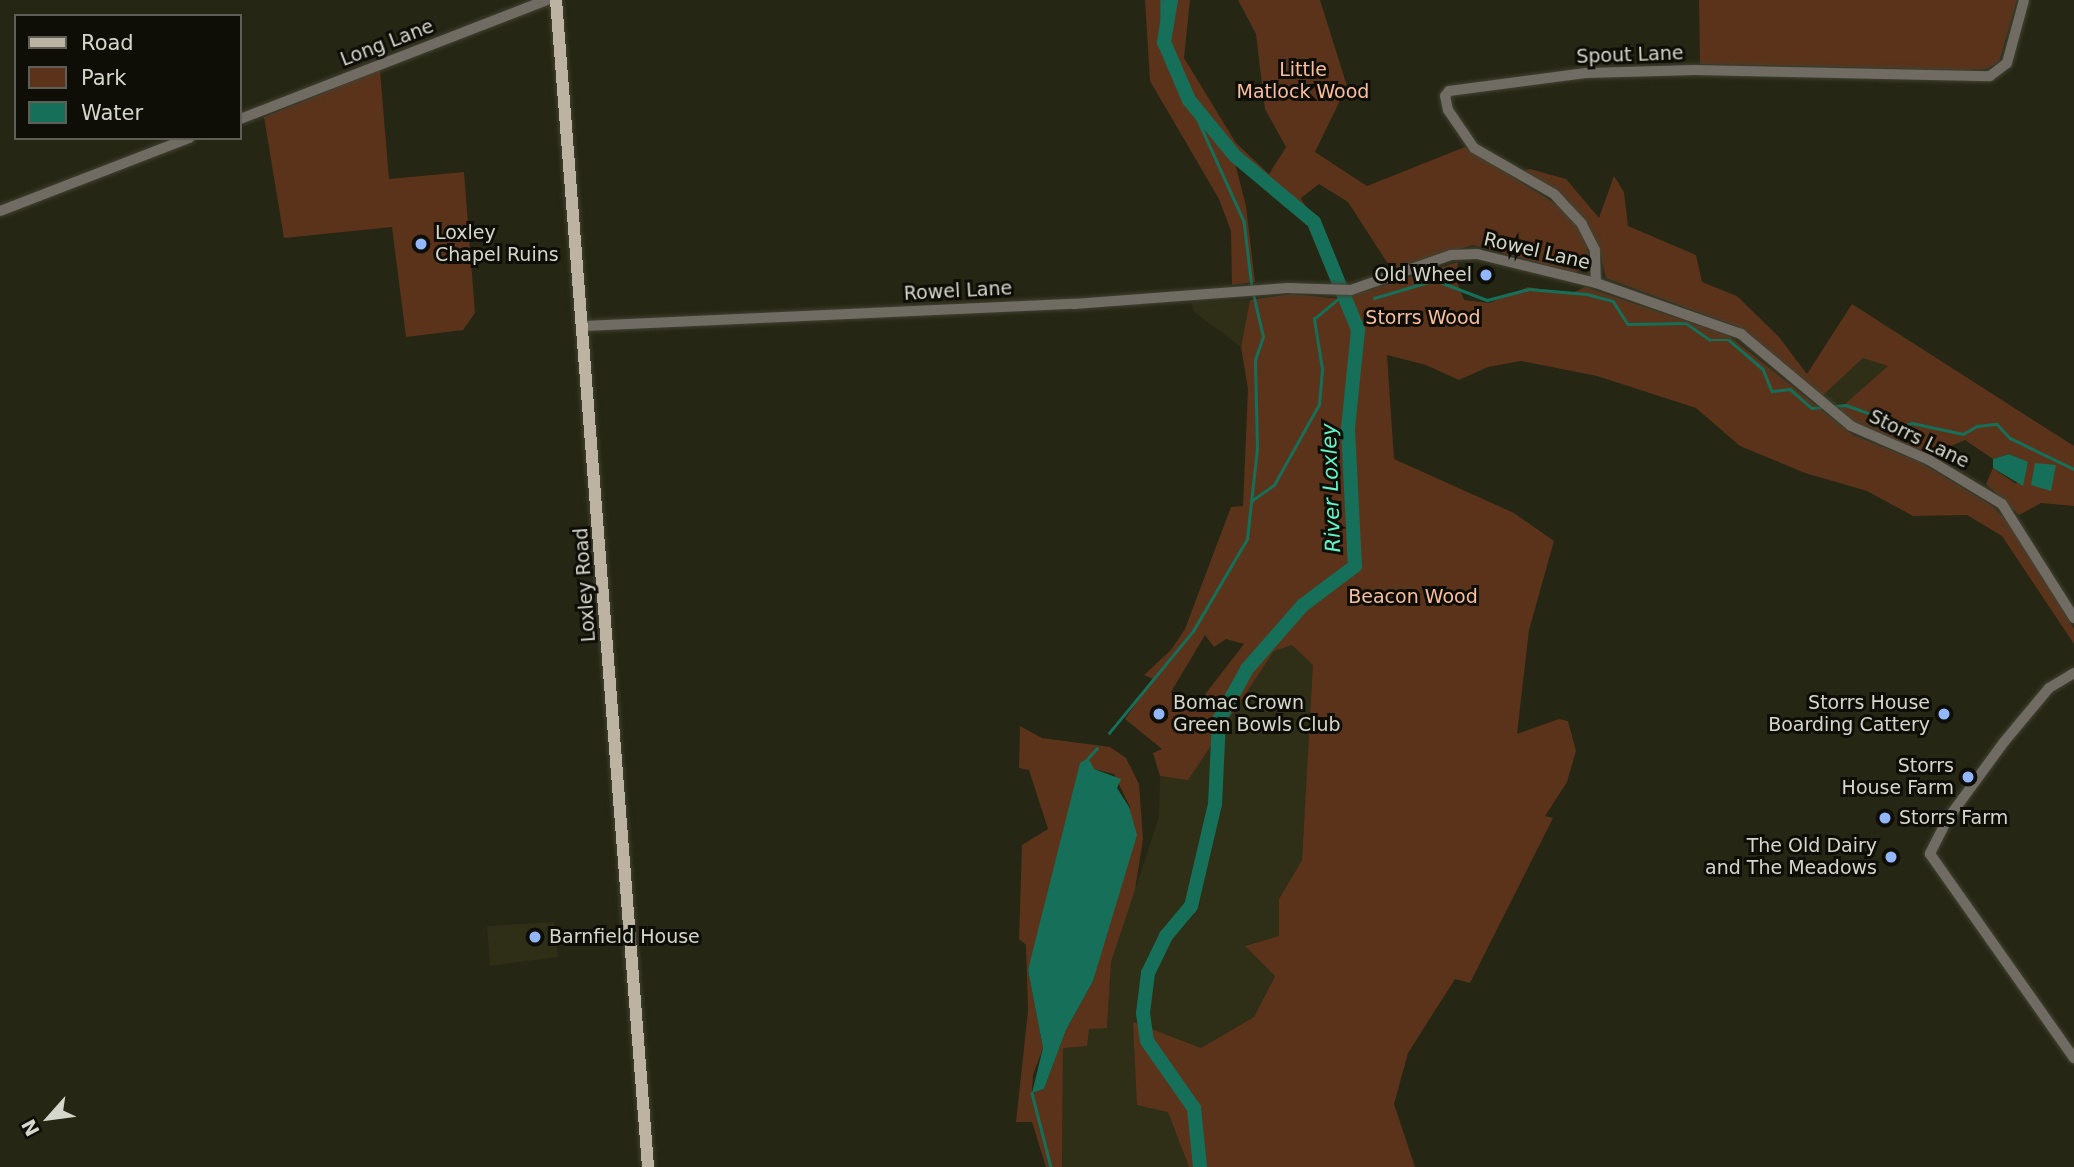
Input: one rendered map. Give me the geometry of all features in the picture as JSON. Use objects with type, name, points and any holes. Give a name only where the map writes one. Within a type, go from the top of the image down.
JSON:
[{"type":"main road","name":"Loxley Road","points":[[556,0],[584,326],[648,1167]]},
{"type":"street","name":"Long Lane","points":[[242,118],[547,0]]},
{"type":"street","name":"Spout Lane","points":[[1596,283],[1595,250],[1583,224],[1554,194],[1474,148],[1448,110],[1445,96],[1449,91],[1586,73],[1695,70],[1990,76],[2007,63],[2024,0]]},
{"type":"street","points":[[0,211],[184,140]]},
{"type":"street","name":"Rowel Lane","points":[[584,326],[1253,292],[1351,290],[1466,254],[1596,283]]},
{"type":"street","name":"Storrs Lane","points":[[1596,283],[1741,334],[1851,426],[1929,460],[2002,504],[2074,618]]},
{"type":"street","points":[[2074,673],[2049,688],[2004,742],[1947,820],[1930,854],[2074,1058]]},
{"type":"shaded area","points":[[1250,300],[1241,347],[1193,311],[1192,303]]},
{"type":"shaded area","points":[[1863,357],[1888,366],[1837,411],[1821,397]]},
{"type":"shaded area","points":[[1292,644],[1314,665],[1302,860],[1279,899],[1280,936],[1246,945],[1275,975],[1254,1017],[1201,1048],[1134,1023],[1189,1167],[1062,1167],[1063,1048],[1089,1029],[1107,1027],[1111,962],[1159,817],[1160,776],[1188,779],[1274,650]]},
{"type":"shaded area","points":[[554,922],[558,957],[490,966],[487,926]]},
{"type":"green space","name":"Little Matlock Wood","points":[[1145,0],[1190,0],[1184,58],[1236,143],[1269,174],[1286,147],[1265,109],[1256,34],[1238,0],[1320,0],[1347,86],[1315,152],[1367,186],[1465,147],[1562,208],[1586,239],[1589,258],[1585,267],[1574,273],[1473,245],[1392,270],[1348,202],[1319,184],[1301,198],[1345,280],[1331,282],[1307,224],[1235,163],[1246,206],[1255,282],[1232,285],[1231,231],[1219,199],[1150,81]]},
{"type":"green space","points":[[1699,0],[2017,0],[1999,62],[1986,69],[1965,70],[1700,64]]},
{"type":"green space","points":[[380,70],[389,179],[464,172],[475,313],[463,330],[406,337],[392,227],[284,238],[264,117]]},
{"type":"green space","points":[[1530,169],[1566,179],[1599,218],[1614,176],[1624,192],[1628,226],[1696,255],[1702,282],[1737,296],[1779,337],[1807,374],[1852,304],[2074,446],[2074,506],[2041,503],[2019,515],[1986,484],[1993,468],[2016,484],[2028,463],[2009,454],[1993,459],[1965,440],[1928,456],[1870,433],[1837,411],[1888,366],[1863,358],[1821,397],[1738,327],[1606,278],[1597,241],[1585,221],[1567,199],[1519,172]]},
{"type":"green space","name":"Beacon Wood","points":[[1458,262],[1456,280],[1464,300],[1489,303],[1528,287],[1570,294],[1585,287],[1728,335],[1853,435],[1920,462],[1991,505],[2013,526],[2074,629],[2074,644],[2002,536],[1967,515],[1913,516],[1867,491],[1805,473],[1740,446],[1696,408],[1597,376],[1521,361],[1488,367],[1459,380],[1426,365],[1387,355],[1394,459],[1514,513],[1554,541],[1529,630],[1517,734],[1559,719],[1568,721],[1576,751],[1567,782],[1545,816],[1553,818],[1470,983],[1455,979],[1408,1053],[1394,1104],[1415,1167],[1189,1167],[1168,1112],[1137,1105],[1133,1022],[1201,1048],[1254,1017],[1275,976],[1245,946],[1279,936],[1279,899],[1302,860],[1313,665],[1292,645],[1274,651],[1188,780],[1160,776],[1153,753],[1162,749],[1125,719],[1153,679],[1144,675],[1171,650],[1185,629],[1231,507],[1243,506],[1248,389],[1241,347],[1250,300],[1292,294],[1340,299]],"holes":[[[1205,635],[1214,647],[1226,639],[1244,644],[1193,710],[1171,692]]]},
{"type":"green space","points":[[1020,726],[1042,738],[1110,747],[1126,758],[1139,784],[1143,839],[1135,890],[1111,962],[1107,1028],[1089,1029],[1087,1046],[1063,1048],[1062,1167],[1046,1167],[1032,1122],[1016,1122],[1028,1011],[1026,945],[1019,939],[1022,845],[1048,829],[1029,770],[1019,768]],"holes":[[[1094,769],[1114,774],[1130,807],[1093,981],[1066,1030],[1044,1089],[1032,1093],[1033,1075],[1043,1048],[1028,970]]]},
{"type":"water","points":[[2009,454],[2028,462],[2023,486],[1993,468],[1993,459]]},
{"type":"water","points":[[2035,463],[2056,465],[2051,491],[2031,485]]},
{"type":"water","points":[[1088,758],[1094,769],[1121,779],[1117,788],[1129,807],[1137,835],[1093,981],[1066,1030],[1044,1089],[1032,1093],[1043,1048],[1028,970],[1080,763]]},
{"type":"waterway","points":[[1162,0],[1162,20],[1167,27]]},
{"type":"waterway","name":"River Loxley","points":[[1171,0],[1164,42],[1189,100],[1235,156],[1314,222],[1358,330],[1348,429],[1355,566],[1303,605],[1247,669],[1219,720],[1215,804],[1191,906],[1166,936],[1148,973],[1143,1013],[1147,1041],[1194,1108],[1200,1167]]},
{"type":"waterway","points":[[1189,100],[1244,221],[1252,287]]},
{"type":"waterway","points":[[1374,298],[1435,280],[1487,300],[1529,289],[1587,294],[1613,301],[1628,324],[1686,323],[1710,340],[1729,340],[1763,369],[1772,391],[1790,389],[1812,408],[1821,407]]},
{"type":"waterway","points":[[1109,733],[1193,631],[1247,539],[1257,449],[1255,360],[1263,337],[1253,294]]},
{"type":"waterway","points":[[1251,501],[1274,485],[1319,404],[1322,369],[1314,319],[1344,294]]},
{"type":"waterway","points":[[1835,406],[1846,405],[1882,418],[1895,428],[1912,423],[1963,434],[1977,426],[1997,424],[2010,438],[2074,469]]},
{"type":"waterway","points":[[1088,758],[1097,748]]},
{"type":"waterway","points":[[1032,1093],[1051,1167]]},
{"type":"place","name":"Loxley Chapel Ruins","points":[[421,244]]},
{"type":"place","name":"Old Wheel","points":[[1486,275]]},
{"type":"place","name":"Bomac Crown Green Bowls Club","points":[[1159,714]]},
{"type":"place","name":"Storrs House Boarding Cattery","points":[[1944,714]]},
{"type":"place","name":"Storrs House Farm","points":[[1968,777]]},
{"type":"place","name":"Storrs Farm","points":[[1885,818]]},
{"type":"place","name":"The Old Dairy and The Meadows","points":[[1891,857]]},
{"type":"place","name":"Barnfield House","points":[[535,937]]},
{"type":"park label","name":"Storrs Wood","points":[[1423,318]]}]
